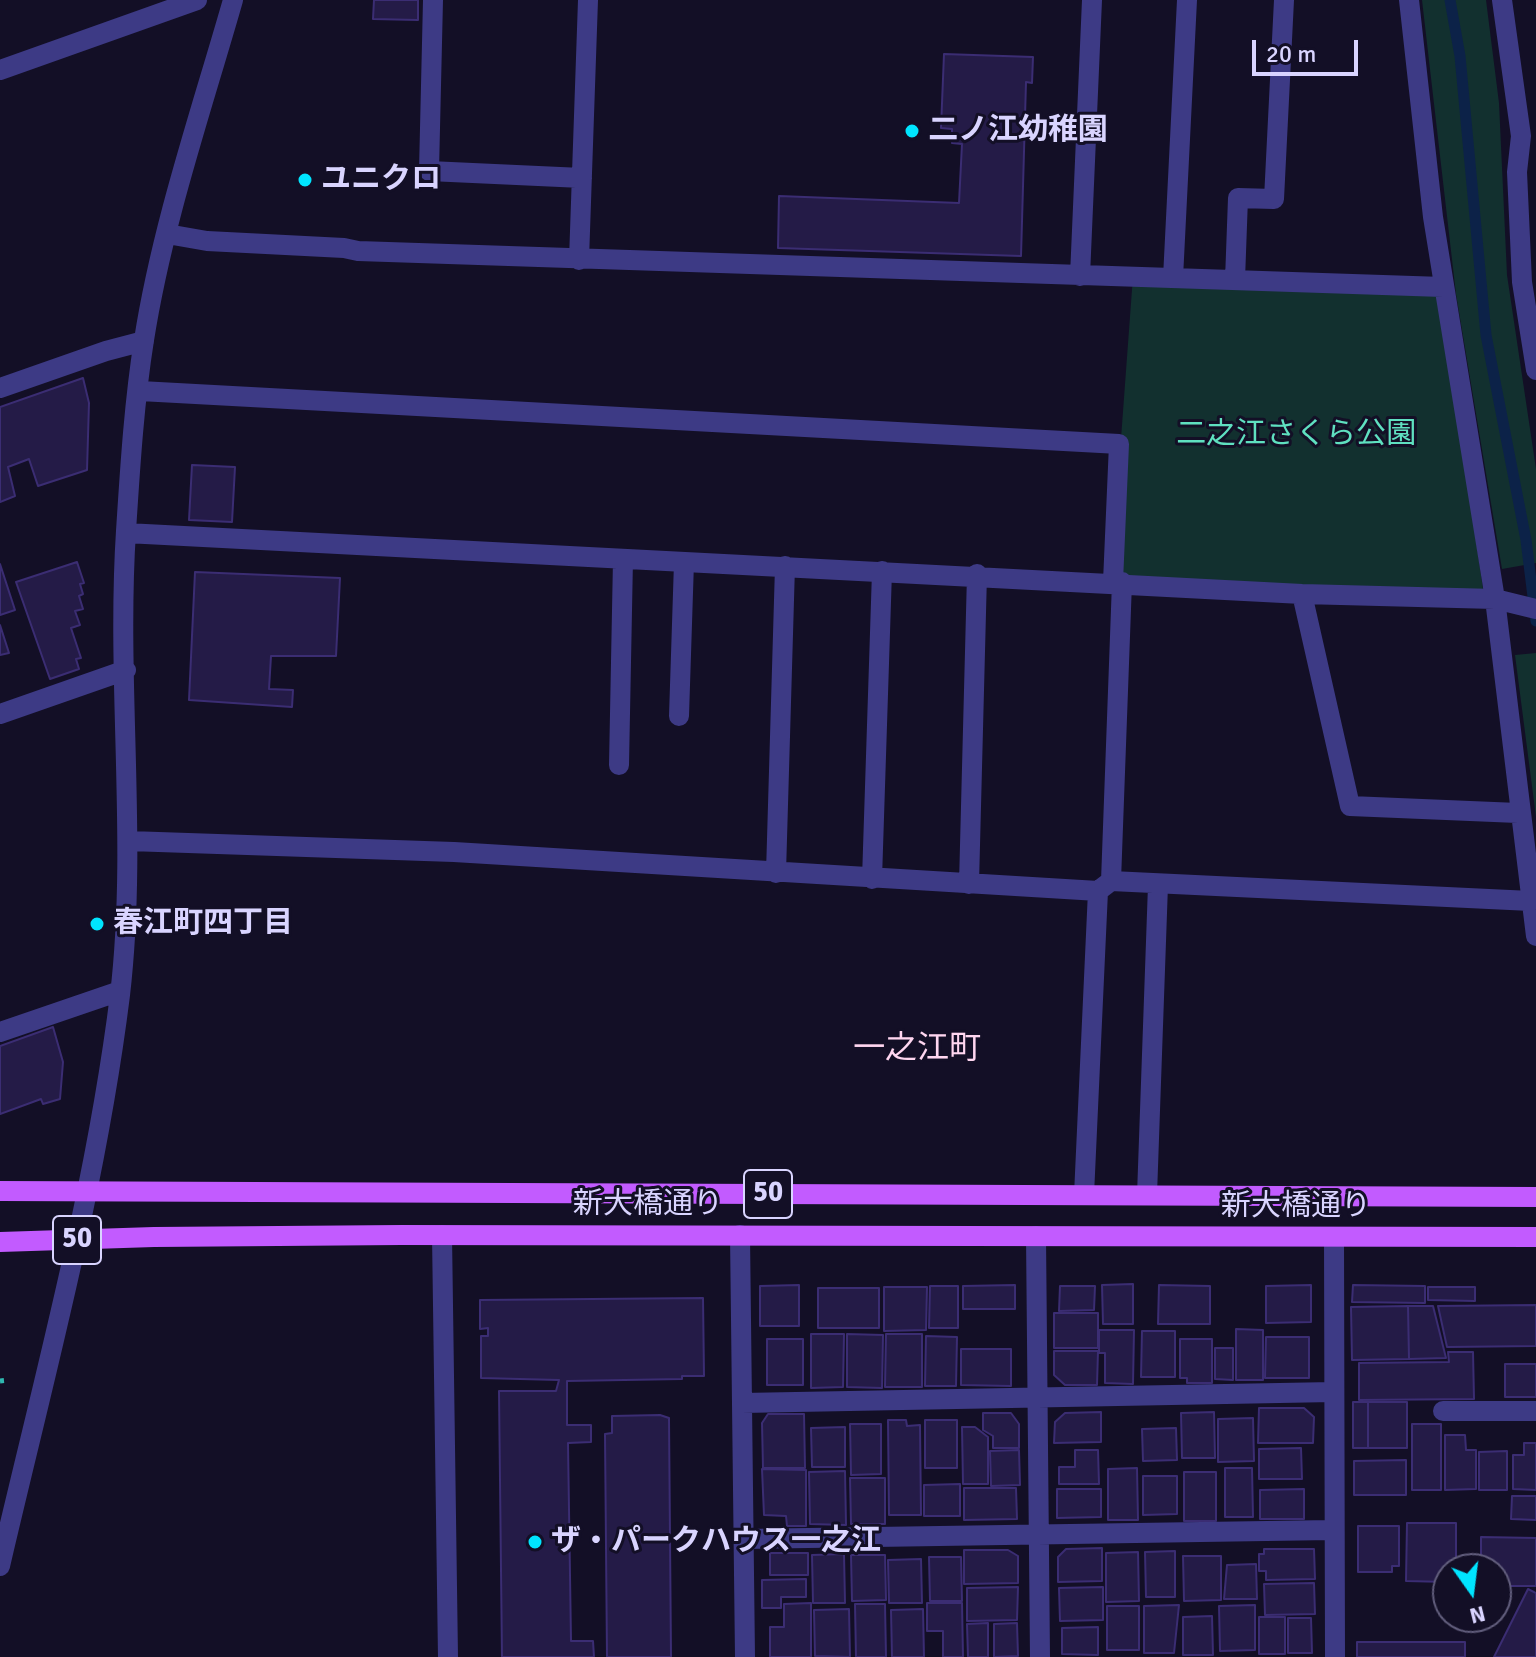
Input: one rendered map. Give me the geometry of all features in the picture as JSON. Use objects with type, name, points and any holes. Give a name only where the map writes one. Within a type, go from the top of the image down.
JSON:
[{"type":"main road","name":"新大橋通り","points":[[0,1191],[1536,1197]]},
{"type":"main road","name":"新大橋通り","points":[[0,1242],[442,1235],[1536,1237]]},
{"type":"street","points":[[0,70],[197,0]]},
{"type":"street","points":[[0,1566],[87,1192],[120,991],[129,841],[126,533],[144,341],[167,234],[233,0]]},
{"type":"street","points":[[433,0],[429,171],[582,178]]},
{"type":"street","points":[[579,260],[588,0]]},
{"type":"street","points":[[1080,276],[1092,0]]},
{"type":"street","points":[[1173,278],[1187,0]]},
{"type":"street","points":[[1235,280],[1238,198],[1274,199],[1284,0]]},
{"type":"street","points":[[1409,0],[1443,287],[1495,599],[1518,813],[1536,936]]},
{"type":"street","points":[[1502,0],[1529,137],[1517,172],[1522,282],[1536,370]]},
{"type":"street","points":[[167,234],[207,241],[358,251],[1443,287]]},
{"type":"street","points":[[0,388],[144,341]]},
{"type":"street","points":[[140,391],[1119,444],[1118,582],[1105,886],[1084,1195]]},
{"type":"street","points":[[126,533],[977,574],[1302,594],[1495,599],[1536,609]]},
{"type":"street","points":[[619,765],[623,559]]},
{"type":"street","points":[[679,716],[684,562]]},
{"type":"street","points":[[776,873],[785,566]]},
{"type":"street","points":[[872,879],[882,571]]},
{"type":"street","points":[[969,884],[977,574]]},
{"type":"street","points":[[1302,594],[1350,806],[1518,813]]},
{"type":"street","points":[[0,714],[126,670]]},
{"type":"street","points":[[129,841],[454,852],[969,884],[1158,885],[1531,901]]},
{"type":"street","points":[[1147,1195],[1158,885]]},
{"type":"street","points":[[0,1032],[120,991]]},
{"type":"street","points":[[442,1235],[448,1657]]},
{"type":"street","points":[[740,1235],[745,1657]]},
{"type":"street","points":[[1036,1236],[1040,1657]]},
{"type":"street","points":[[1334,1237],[1332,1530],[1335,1657]]},
{"type":"street","points":[[742,1403],[1333,1392]]},
{"type":"street","points":[[1443,1411],[1536,1411]]},
{"type":"street","points":[[743,1539],[1332,1530]]},
{"type":"path","points":[[0,1381],[9,1380]]},
{"type":"green space","points":[[1422,0],[1486,0],[1499,103],[1507,275],[1536,469],[1536,563],[1502,569],[1456,294]]},
{"type":"green space","name":"二之江さくら公園","points":[[1133,276],[1440,288],[1484,596],[1125,579],[1111,574]]},
{"type":"green space","points":[[1536,653],[1536,817],[1515,655]]},
{"type":"building","points":[[374,0],[418,0],[418,20],[373,19]]},
{"type":"building","points":[[944,54],[1033,57],[1032,83],[1026,82],[1021,256],[778,248],[779,196],[959,203],[962,144],[952,143],[952,129],[941,128]]},
{"type":"building","points":[[83,378],[89,403],[87,470],[38,486],[29,459],[8,467],[15,496],[0,502],[0,407]]},
{"type":"building","points":[[192,465],[235,467],[232,522],[189,520]]},
{"type":"building","points":[[77,562],[84,583],[80,584],[83,594],[79,596],[83,609],[75,611],[80,625],[71,628],[81,658],[76,659],[79,669],[50,679],[16,582]]},
{"type":"building","points":[[0,564],[15,610],[0,615]]},
{"type":"building","points":[[195,572],[340,578],[336,656],[271,656],[269,689],[293,690],[292,707],[189,700]]},
{"type":"building","points":[[0,625],[9,653],[0,655]]},
{"type":"building","points":[[53,1027],[63,1062],[60,1099],[43,1104],[41,1099],[0,1114],[0,1046]]},
{"type":"building","points":[[1133,1284],[1133,1324],[1103,1324],[1102,1285]]},
{"type":"building","points":[[799,1285],[799,1326],[760,1326],[760,1286]]},
{"type":"building","points":[[1015,1285],[1015,1309],[963,1309],[963,1286]]},
{"type":"building","points":[[1159,1285],[1210,1286],[1210,1324],[1158,1324]]},
{"type":"building","points":[[1311,1285],[1311,1322],[1266,1323],[1266,1286]]},
{"type":"building","points":[[1353,1285],[1425,1286],[1425,1303],[1352,1302]]},
{"type":"building","points":[[930,1286],[958,1286],[958,1328],[929,1328]]},
{"type":"building","points":[[1060,1286],[1095,1286],[1094,1310],[1059,1311]]},
{"type":"building","points":[[884,1287],[927,1287],[926,1330],[884,1331]]},
{"type":"building","points":[[1428,1287],[1475,1287],[1475,1301],[1428,1300]]},
{"type":"building","points":[[818,1288],[879,1288],[879,1328],[818,1328]]},
{"type":"building","name":"ザ・パークハウス一之江","points":[[703,1298],[704,1376],[567,1381],[567,1425],[591,1425],[591,1442],[568,1443],[571,1641],[593,1641],[594,1657],[502,1657],[499,1391],[556,1391],[559,1380],[481,1378],[481,1336],[488,1336],[488,1328],[480,1329],[480,1300]]},
{"type":"building","points":[[1536,1305],[1536,1346],[1447,1347],[1438,1306]]},
{"type":"building","points":[[1408,1306],[1409,1359],[1352,1360],[1351,1307]]},
{"type":"building","points":[[1408,1306],[1433,1306],[1446,1358],[1409,1359]]},
{"type":"building","points":[[1054,1313],[1098,1313],[1098,1348],[1054,1348]]},
{"type":"building","points":[[1236,1329],[1263,1330],[1263,1380],[1236,1380]]},
{"type":"building","points":[[1099,1330],[1134,1330],[1133,1384],[1105,1383],[1105,1353],[1099,1353]]},
{"type":"building","points":[[1142,1331],[1175,1331],[1175,1377],[1141,1377]]},
{"type":"building","points":[[811,1334],[844,1334],[843,1387],[811,1388]]},
{"type":"building","points":[[847,1334],[883,1335],[882,1388],[847,1387]]},
{"type":"building","points":[[886,1334],[922,1334],[922,1387],[885,1387]]},
{"type":"building","points":[[926,1336],[957,1337],[956,1386],[925,1386]]},
{"type":"building","points":[[1266,1337],[1309,1337],[1309,1378],[1265,1378]]},
{"type":"building","points":[[767,1339],[803,1339],[803,1385],[767,1385]]},
{"type":"building","points":[[1180,1339],[1212,1339],[1212,1383],[1187,1383],[1187,1378],[1180,1378]]},
{"type":"building","points":[[1215,1348],[1233,1348],[1233,1380],[1215,1379]]},
{"type":"building","points":[[961,1349],[1011,1349],[1011,1386],[961,1385]]},
{"type":"building","points":[[1054,1351],[1098,1351],[1097,1385],[1065,1385],[1054,1375]]},
{"type":"building","points":[[1448,1352],[1473,1352],[1474,1399],[1359,1400],[1359,1363],[1449,1362]]},
{"type":"building","points":[[1505,1364],[1536,1364],[1536,1397],[1505,1397]]},
{"type":"building","points":[[1353,1402],[1368,1402],[1368,1448],[1353,1448]]},
{"type":"building","points":[[1368,1402],[1407,1402],[1407,1448],[1368,1448]]},
{"type":"building","points":[[1259,1408],[1304,1408],[1314,1417],[1313,1443],[1258,1443]]},
{"type":"building","points":[[1101,1412],[1101,1442],[1054,1443],[1055,1422],[1065,1413]]},
{"type":"building","points":[[1214,1412],[1215,1458],[1182,1458],[1181,1413]]},
{"type":"building","points":[[983,1413],[1011,1413],[1019,1424],[1019,1448],[993,1448],[993,1436],[983,1430]]},
{"type":"building","points":[[768,1414],[804,1414],[805,1468],[763,1468],[762,1423]]},
{"type":"building","name":"ザ・パークハウス一之江","points":[[660,1415],[669,1418],[671,1657],[607,1657],[605,1434],[612,1433],[612,1416]]},
{"type":"building","points":[[1253,1418],[1254,1461],[1218,1462],[1218,1419]]},
{"type":"building","points":[[888,1420],[906,1420],[907,1426],[920,1425],[921,1515],[889,1515]]},
{"type":"building","points":[[925,1420],[957,1420],[957,1468],[925,1468]]},
{"type":"building","points":[[850,1424],[881,1424],[881,1474],[851,1475]]},
{"type":"building","points":[[1412,1424],[1441,1424],[1441,1490],[1412,1490]]},
{"type":"building","points":[[845,1427],[845,1467],[812,1467],[811,1428]]},
{"type":"building","points":[[962,1427],[975,1427],[988,1437],[988,1484],[963,1484]]},
{"type":"building","points":[[1176,1428],[1177,1460],[1143,1461],[1142,1429]]},
{"type":"building","points":[[1445,1435],[1465,1435],[1466,1450],[1476,1450],[1476,1489],[1445,1490]]},
{"type":"building","points":[[1524,1443],[1536,1443],[1536,1490],[1513,1489],[1513,1455],[1524,1455]]},
{"type":"building","points":[[1301,1448],[1302,1479],[1259,1479],[1259,1449]]},
{"type":"building","points":[[1019,1450],[1020,1485],[991,1486],[990,1451]]},
{"type":"building","points":[[1075,1450],[1098,1450],[1099,1484],[1059,1484],[1059,1467],[1075,1467]]},
{"type":"building","points":[[1507,1451],[1507,1490],[1479,1490],[1479,1452]]},
{"type":"building","points":[[1406,1460],[1406,1495],[1354,1495],[1354,1461]]},
{"type":"building","points":[[1137,1468],[1138,1520],[1108,1520],[1108,1469]]},
{"type":"building","points":[[1225,1468],[1252,1468],[1253,1517],[1225,1517]]},
{"type":"building","points":[[762,1469],[806,1470],[806,1526],[787,1526],[786,1516],[764,1515]]},
{"type":"building","points":[[845,1471],[846,1525],[810,1524],[809,1472]]},
{"type":"building","points":[[1184,1472],[1216,1472],[1216,1521],[1184,1521]]},
{"type":"building","points":[[1143,1476],[1177,1476],[1177,1514],[1143,1515]]},
{"type":"building","points":[[850,1478],[885,1478],[885,1524],[851,1524]]},
{"type":"building","points":[[960,1484],[960,1516],[924,1516],[924,1485]]},
{"type":"building","points":[[964,1488],[1016,1488],[1017,1519],[964,1520]]},
{"type":"building","points":[[1057,1489],[1101,1489],[1101,1517],[1057,1518]]},
{"type":"building","points":[[1304,1489],[1304,1519],[1260,1519],[1260,1490]]},
{"type":"building","points":[[1512,1496],[1536,1496],[1536,1520],[1511,1519]]},
{"type":"building","points":[[1407,1523],[1456,1523],[1456,1553],[1432,1553],[1432,1582],[1406,1581]]},
{"type":"building","points":[[1358,1526],[1399,1526],[1399,1566],[1392,1566],[1392,1572],[1358,1572]]},
{"type":"building","points":[[1481,1537],[1536,1538],[1536,1586],[1512,1586],[1512,1553],[1481,1553]]},
{"type":"building","points":[[1102,1548],[1102,1581],[1058,1582],[1058,1557],[1066,1549]]},
{"type":"building","points":[[1264,1549],[1314,1549],[1315,1579],[1266,1580],[1266,1571],[1259,1571],[1259,1554],[1264,1554]]},
{"type":"building","points":[[964,1550],[1008,1550],[1018,1556],[1018,1583],[964,1584]]},
{"type":"building","points":[[1175,1551],[1175,1597],[1146,1597],[1145,1552]]},
{"type":"building","points":[[1138,1552],[1139,1601],[1106,1602],[1106,1553]]},
{"type":"building","points":[[770,1553],[808,1553],[808,1575],[770,1575]]},
{"type":"building","points":[[844,1554],[845,1603],[813,1603],[812,1555]]},
{"type":"building","points":[[851,1555],[885,1555],[886,1600],[852,1601]]},
{"type":"building","points":[[1183,1556],[1221,1556],[1221,1600],[1184,1601]]},
{"type":"building","points":[[929,1557],[961,1557],[962,1601],[930,1601]]},
{"type":"building","points":[[921,1559],[922,1603],[889,1603],[888,1560]]},
{"type":"building","points":[[1256,1564],[1257,1599],[1224,1599],[1227,1565]]},
{"type":"building","points":[[806,1579],[806,1597],[781,1597],[781,1608],[762,1608],[762,1580]]},
{"type":"building","points":[[1314,1583],[1315,1614],[1265,1615],[1264,1584]]},
{"type":"building","points":[[1018,1587],[1017,1620],[967,1621],[967,1588]]},
{"type":"building","points":[[1103,1587],[1103,1620],[1060,1621],[1059,1588]]},
{"type":"building","points":[[1528,1589],[1536,1593],[1536,1657],[1494,1657],[1506,1633],[1512,1633],[1512,1621]]},
{"type":"building","points":[[811,1603],[811,1657],[770,1657],[770,1627],[784,1627],[784,1604]]},
{"type":"building","points":[[927,1603],[962,1603],[963,1657],[943,1657],[943,1631],[927,1631]]},
{"type":"building","points":[[855,1604],[885,1604],[886,1657],[856,1657]]},
{"type":"building","points":[[1179,1605],[1174,1653],[1144,1653],[1144,1606]]},
{"type":"building","points":[[1255,1605],[1255,1650],[1220,1651],[1219,1606]]},
{"type":"building","points":[[1107,1606],[1139,1606],[1139,1650],[1107,1650]]},
{"type":"building","points":[[849,1609],[850,1657],[815,1656],[814,1610]]},
{"type":"building","points":[[923,1609],[924,1657],[892,1657],[891,1610]]},
{"type":"building","points":[[1212,1616],[1213,1655],[1183,1655],[1183,1617]]},
{"type":"building","points":[[1259,1617],[1285,1617],[1285,1654],[1259,1654]]},
{"type":"building","points":[[1288,1618],[1311,1618],[1312,1653],[1288,1653]]},
{"type":"building","points":[[988,1623],[988,1657],[968,1657],[967,1624]]},
{"type":"building","points":[[1017,1623],[1018,1656],[994,1657],[994,1624]]},
{"type":"building","points":[[1098,1627],[1098,1655],[1062,1654],[1062,1628]]},
{"type":"building","points":[[1357,1642],[1465,1642],[1465,1657],[1357,1657]]},
{"type":"waterway","points":[[1450,0],[1460,56],[1486,335],[1526,540],[1536,621]]},
{"type":"place","name":"二ノ江幼稚園","points":[[912,131]]},
{"type":"place","name":"ユニクロ","points":[[305,180]]},
{"type":"place","name":"春江町四丁目","points":[[97,924]]},
{"type":"place","name":"ザ・パークハウス一之江","points":[[535,1542]]},
{"type":"district","name":"一之江町","points":[[917,1050]]}]
